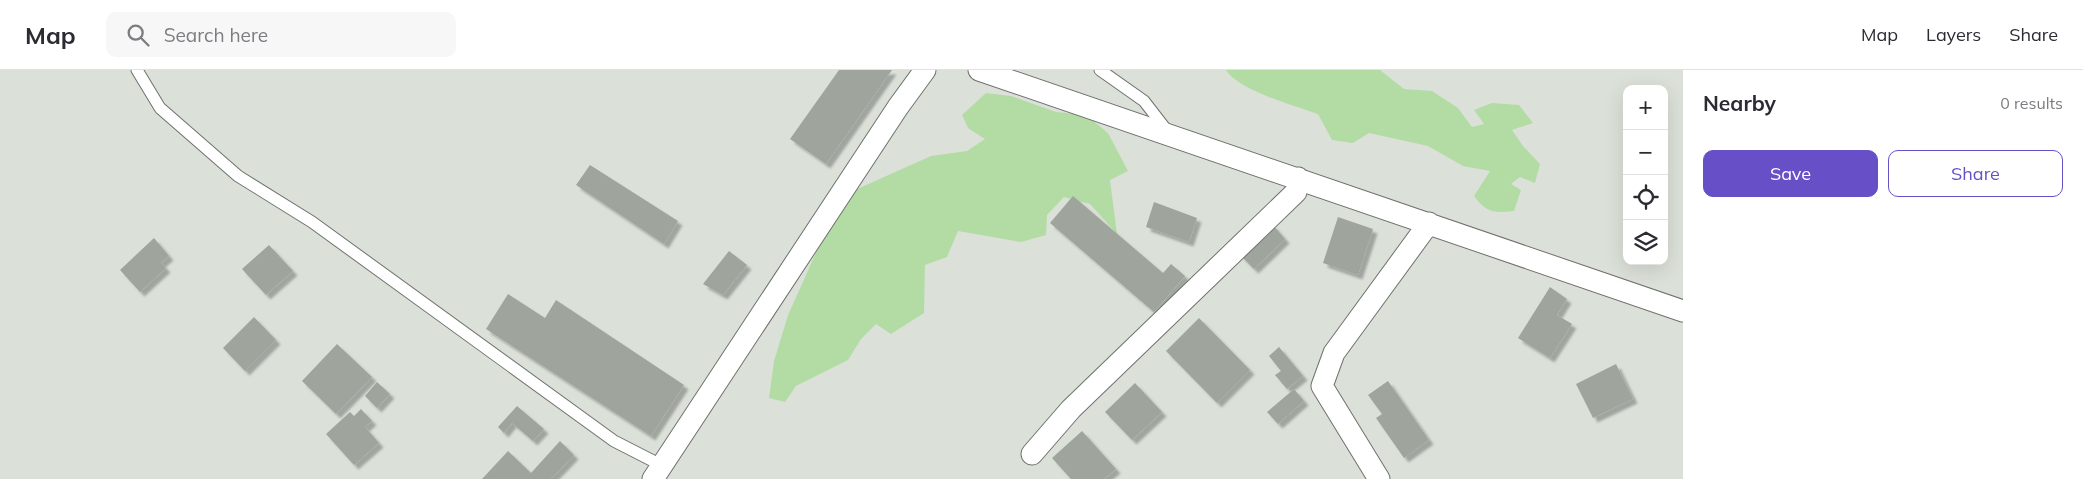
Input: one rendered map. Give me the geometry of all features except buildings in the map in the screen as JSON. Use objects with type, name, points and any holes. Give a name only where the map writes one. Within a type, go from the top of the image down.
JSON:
[{"type":"street","points":[[657,472],[898,107],[925,70]]},
{"type":"street","points":[[979,70],[1429,222],[1683,311]]},
{"type":"street","points":[[1032,454],[1071,409],[1296,192],[1298,178]]},
{"type":"street","points":[[1379,479],[1322,386],[1334,353],[1429,222]]},
{"type":"lane","points":[[137,70],[160,108],[238,176],[312,222],[657,472]]},
{"type":"lane","points":[[1100,70],[1144,101],[1171,136]]},
{"type":"green space","points":[[1226,70],[1380,70],[1404,89],[1432,91],[1458,108],[1472,127],[1484,124],[1474,110],[1492,103],[1519,105],[1533,123],[1512,130],[1523,146],[1540,164],[1535,183],[1520,177],[1511,184],[1521,190],[1514,211],[1491,211],[1478,202],[1474,196],[1490,171],[1463,166],[1428,146],[1369,133],[1353,143],[1332,140],[1318,114],[1254,91],[1232,77]]},
{"type":"green space","points":[[986,93],[1011,96],[1056,112],[1086,115],[1108,133],[1128,171],[1110,180],[1117,234],[1090,204],[1064,197],[1047,215],[1046,235],[1021,242],[958,231],[947,257],[925,265],[924,313],[891,334],[876,324],[861,339],[848,360],[796,386],[785,402],[769,398],[774,361],[788,315],[823,237],[855,190],[931,156],[967,151],[985,139],[968,128],[962,115]]}]
